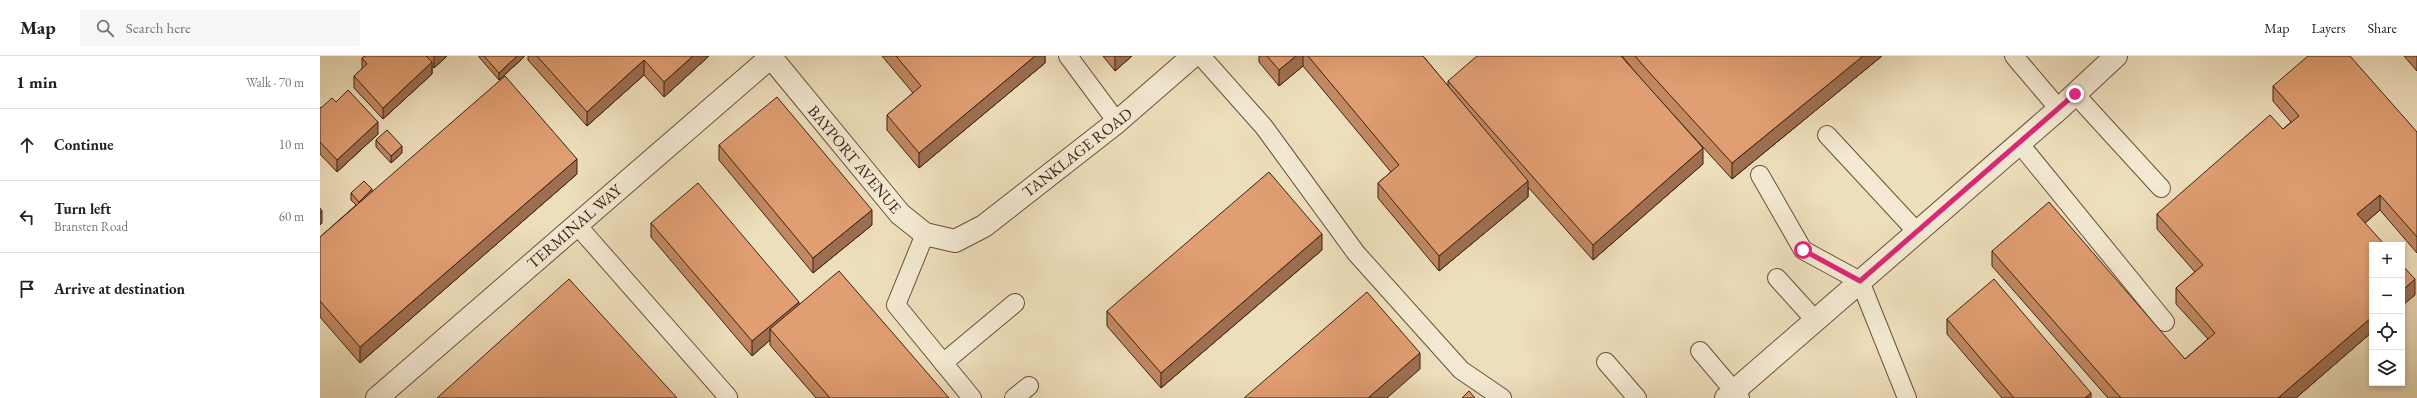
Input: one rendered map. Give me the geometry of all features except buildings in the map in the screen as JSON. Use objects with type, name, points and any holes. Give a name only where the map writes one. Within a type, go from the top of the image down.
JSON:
[{"type":"street","name":"TERMINAL WAY","points":[[377,398],[771,56]]},
{"type":"street","name":"BAYPORT AVENUE","points":[[771,56],[900,214],[926,234],[955,241]]},
{"type":"street","name":"TANKLAGE ROAD","points":[[955,241],[984,226],[1117,122],[1193,56]]},
{"type":"street","points":[[1733,396],[1815,320],[2067,101],[2116,56]]},
{"type":"lane","points":[[1068,56],[1117,122]]},
{"type":"lane","points":[[1201,56],[1264,127],[1356,253],[1461,370],[1502,398]]},
{"type":"lane","points":[[2014,56],[2067,101],[2161,188]]},
{"type":"lane","points":[[1827,135],[1917,232]]},
{"type":"lane","points":[[2019,143],[2165,322]]},
{"type":"lane","points":[[1760,175],[1803,250],[1860,281],[1907,398]]},
{"type":"lane","points":[[576,224],[728,397]]},
{"type":"lane","points":[[926,234],[896,305],[972,398]]},
{"type":"lane","points":[[1777,278],[1815,320]]},
{"type":"lane","points":[[943,363],[1015,303]]},
{"type":"lane","points":[[1700,351],[1733,396]]},
{"type":"lane","points":[[1606,362],[1637,398]]},
{"type":"lane","points":[[1014,398],[1028,386]]},
{"type":"route","points":[[1803,250],[1860,281],[2075,94]]}]
